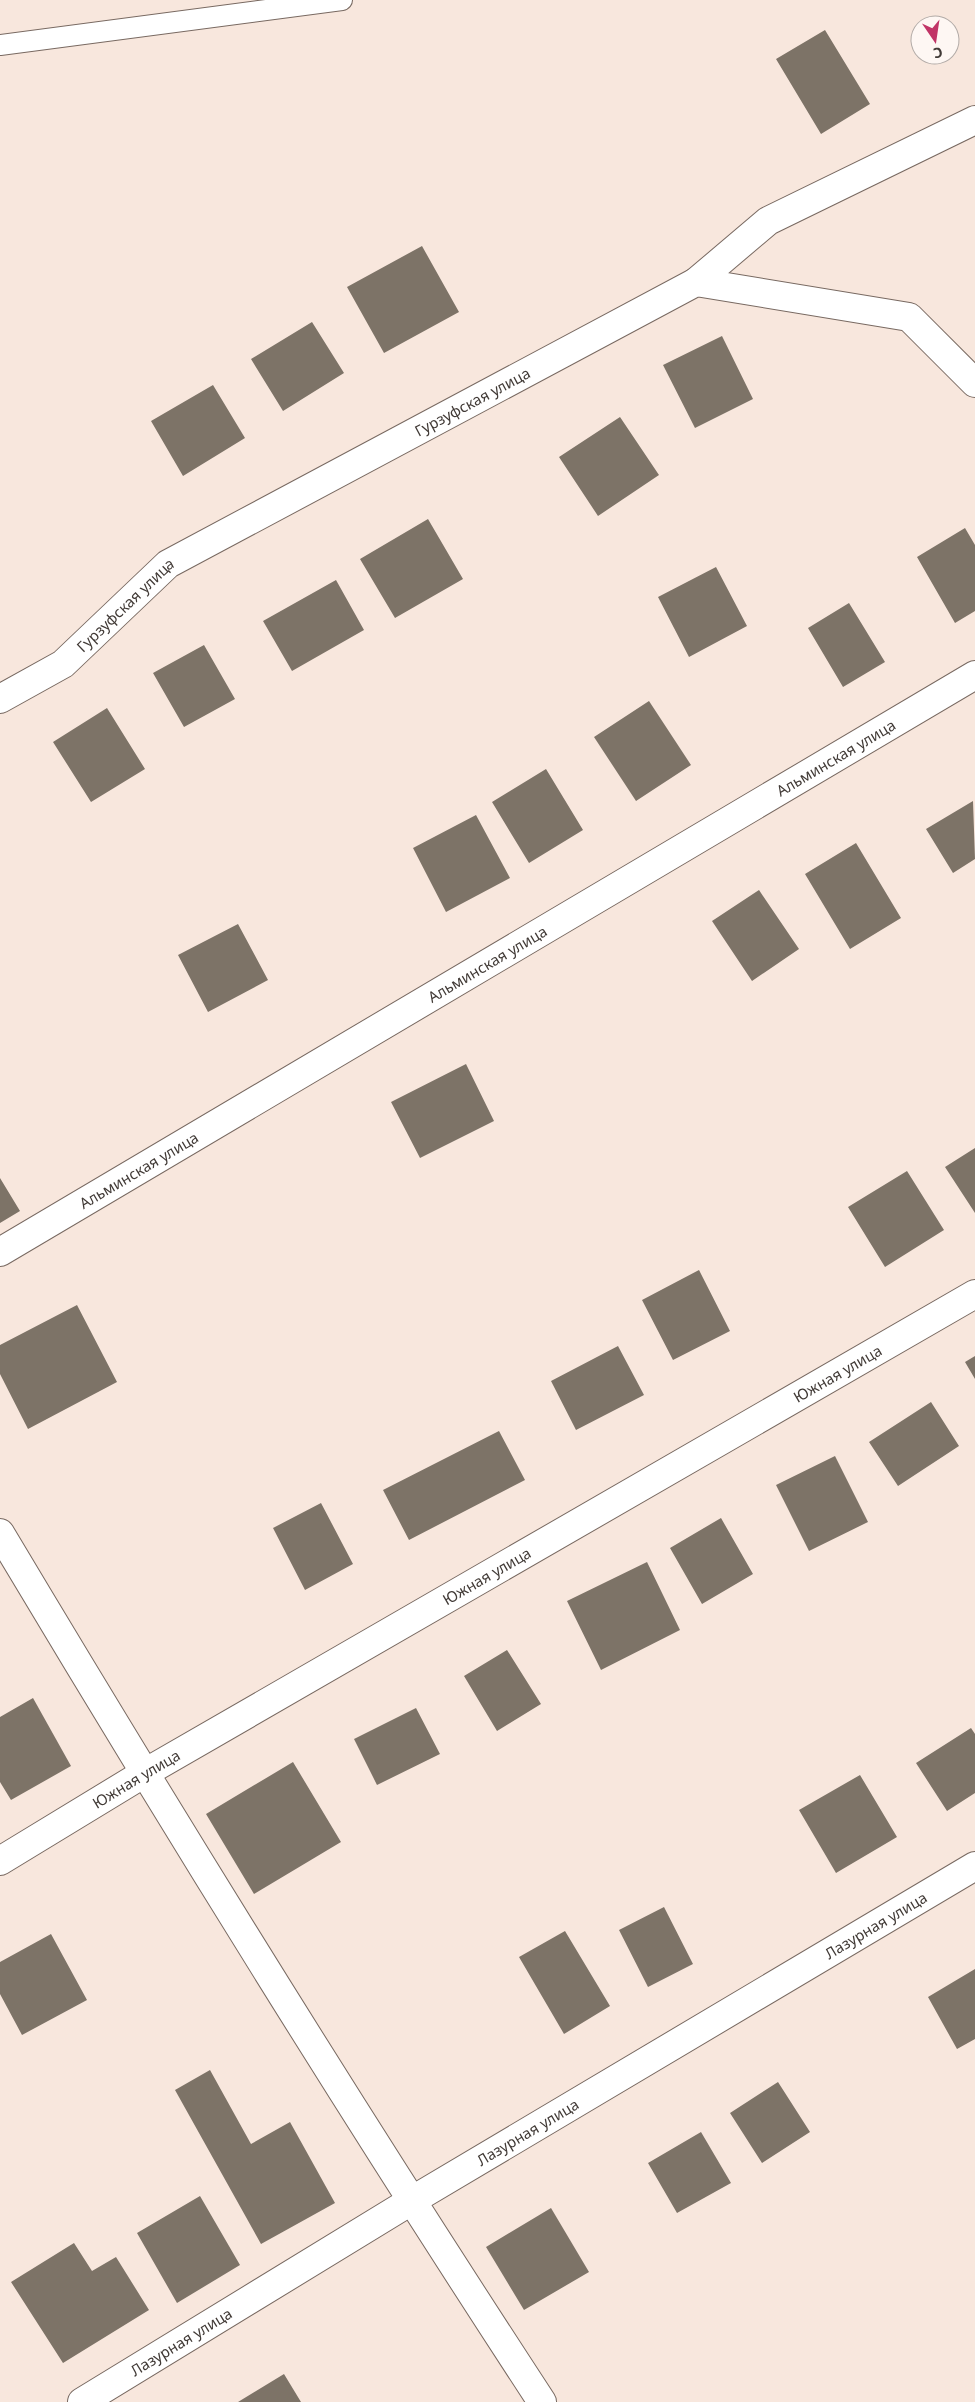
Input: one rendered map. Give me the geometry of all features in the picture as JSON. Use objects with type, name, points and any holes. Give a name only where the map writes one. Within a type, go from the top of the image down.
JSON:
[{"type":"street","name":"Гурзуфская улица","points":[[0,700],[64,664],[168,564],[696,282],[768,221],[975,120]]},
{"type":"street","points":[[696,282],[909,316],[975,383]]},
{"type":"street","name":"Альминская улица","points":[[0,1252],[975,676]]},
{"type":"street","name":"Южная улица","points":[[0,1860],[143,1774],[975,1294]]},
{"type":"street","points":[[0,1533],[143,1774],[411,2201],[542,2402]]},
{"type":"street","name":"Лазурная улица","points":[[82,2402],[411,2201],[975,1866]]},
{"type":"lane","points":[[0,45],[342,0]]},
{"type":"building","points":[[825,30],[870,104],[821,134],[776,59]]},
{"type":"building","points":[[422,246],[459,312],[384,353],[347,287]]},
{"type":"building","points":[[312,322],[344,373],[283,411],[251,359]]},
{"type":"building","points":[[722,336],[753,399],[695,428],[663,365]]},
{"type":"building","points":[[213,385],[245,438],[183,476],[151,421]]},
{"type":"building","points":[[620,417],[659,475],[598,516],[559,457]]},
{"type":"building","points":[[428,519],[463,579],[395,618],[360,559]]},
{"type":"building","points":[[965,528],[975,545],[975,611],[955,623],[917,557]]},
{"type":"building","points":[[716,567],[747,626],[689,657],[658,597]]},
{"type":"building","points":[[336,580],[364,630],[292,671],[263,621]]},
{"type":"building","points":[[849,603],[885,662],[843,687],[808,628]]},
{"type":"building","points":[[204,645],[235,699],[184,727],[153,673]]},
{"type":"building","points":[[649,701],[691,765],[636,801],[594,737]]},
{"type":"building","points":[[107,708],[145,769],[91,802],[53,742]]},
{"type":"building","points":[[546,769],[583,830],[529,863],[492,802]]},
{"type":"building","points":[[973,801],[975,859],[953,873],[926,829]]},
{"type":"building","points":[[476,815],[510,878],[446,912],[413,848]]},
{"type":"building","points":[[856,843],[901,918],[850,949],[805,874]]},
{"type":"building","points":[[759,890],[799,949],[752,981],[712,921]]},
{"type":"building","points":[[238,924],[268,980],[208,1012],[178,955]]},
{"type":"building","points":[[466,1064],[494,1121],[420,1158],[391,1102]]},
{"type":"building","points":[[975,1148],[975,1213],[945,1167]]},
{"type":"building","points":[[907,1171],[944,1230],[885,1267],[848,1207]]},
{"type":"building","points":[[0,1178],[20,1211],[0,1223]]},
{"type":"building","points":[[699,1270],[730,1331],[673,1360],[642,1300]]},
{"type":"building","points":[[77,1305],[117,1382],[28,1429],[0,1374],[0,1345]]},
{"type":"building","points":[[618,1346],[644,1395],[576,1430],[551,1381]]},
{"type":"building","points":[[975,1356],[975,1379],[965,1362]]},
{"type":"building","points":[[931,1402],[959,1446],[898,1486],[869,1442]]},
{"type":"building","points":[[499,1431],[525,1480],[409,1540],[383,1490]]},
{"type":"building","points":[[835,1456],[868,1522],[809,1551],[776,1485]]},
{"type":"building","points":[[321,1503],[353,1564],[305,1590],[273,1528]]},
{"type":"building","points":[[721,1518],[753,1574],[702,1604],[670,1548]]},
{"type":"building","points":[[647,1562],[680,1630],[601,1670],[567,1601]]},
{"type":"building","points":[[507,1650],[541,1704],[497,1731],[464,1676]]},
{"type":"building","points":[[33,1698],[71,1766],[11,1800],[0,1782],[0,1717]]},
{"type":"building","points":[[416,1708],[440,1754],[377,1785],[354,1739]]},
{"type":"building","points":[[971,1728],[975,1734],[975,1793],[947,1811],[916,1763]]},
{"type":"building","points":[[293,1762],[341,1842],[254,1894],[206,1814]]},
{"type":"building","points":[[860,1775],[897,1837],[836,1873],[799,1810]]},
{"type":"building","points":[[664,1907],[693,1964],[648,1987],[619,1930]]},
{"type":"building","points":[[565,1931],[610,2006],[564,2034],[519,1957]]},
{"type":"building","points":[[51,1934],[87,2000],[22,2035],[0,1994],[0,1962]]},
{"type":"building","points":[[975,1969],[975,2039],[957,2049],[928,1997]]},
{"type":"building","points":[[210,2070],[251,2144],[290,2122],[335,2203],[261,2244],[175,2090]]},
{"type":"building","points":[[778,2082],[810,2132],[762,2163],[730,2113]]},
{"type":"building","points":[[701,2132],[731,2183],[677,2213],[648,2163]]},
{"type":"building","points":[[200,2196],[240,2265],[177,2303],[137,2233]]},
{"type":"building","points":[[551,2208],[589,2272],[524,2310],[486,2247]]},
{"type":"building","points":[[74,2243],[92,2271],[116,2257],[149,2310],[63,2363],[11,2282]]},
{"type":"building","points":[[284,2374],[301,2402],[238,2402]]}]
